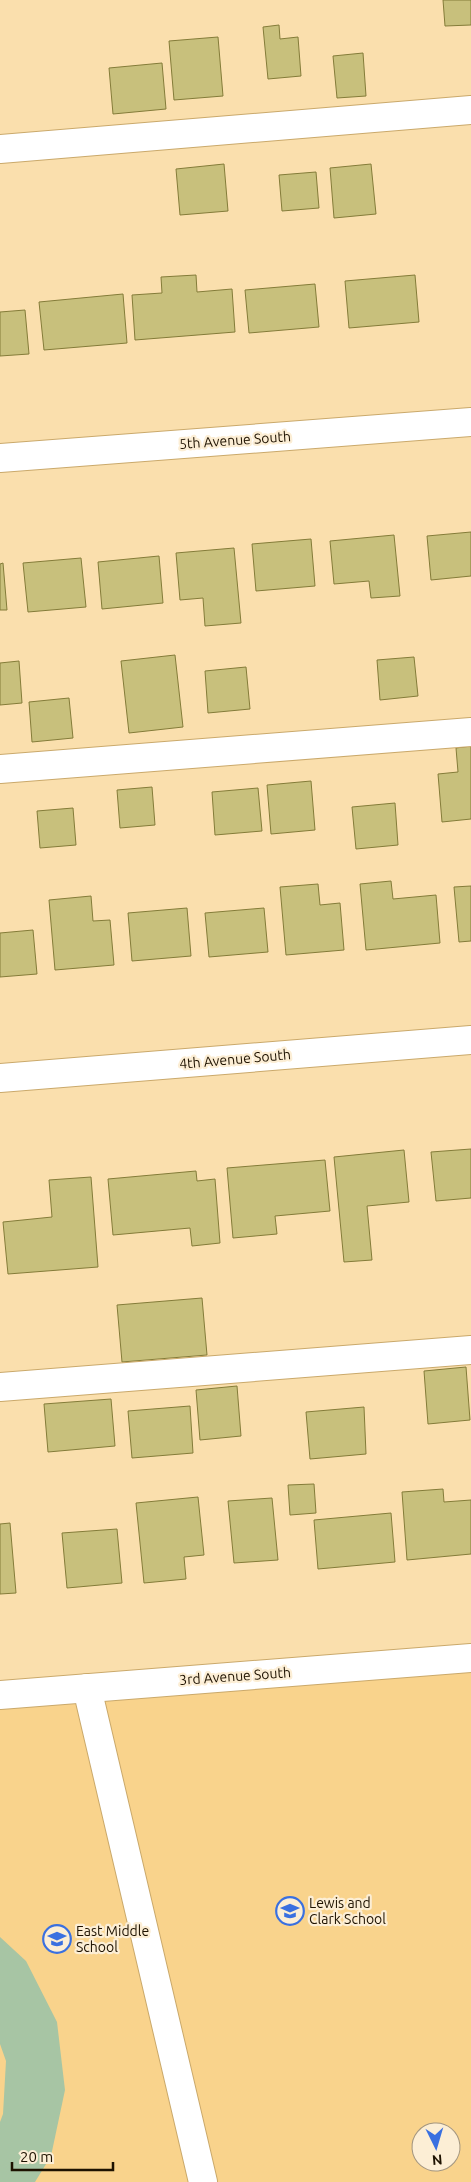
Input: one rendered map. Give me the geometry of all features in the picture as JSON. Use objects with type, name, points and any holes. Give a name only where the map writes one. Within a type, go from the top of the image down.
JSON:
[{"type":"street","points":[[0,149],[471,110]]},
{"type":"street","name":"5th Avenue South","points":[[0,458],[471,422]]},
{"type":"street","points":[[0,769],[471,732]]},
{"type":"street","name":"4th Avenue South","points":[[0,1078],[471,1040]]},
{"type":"street","points":[[0,1387],[471,1350]]},
{"type":"street","name":"3rd Avenue South","points":[[0,1695],[471,1658]]},
{"type":"street","points":[[87,1688],[203,2182]]},
{"type":"shaded area","name":"Lewis and Clark School","points":[[471,1658],[471,2182],[0,2182],[0,1695]]},
{"type":"green space","points":[[0,1937],[26,1961],[57,2022],[65,2090],[51,2156],[35,2182],[0,2182],[0,2122],[3,2114],[6,2061],[0,2044]]},
{"type":"building","points":[[443,0],[471,0],[471,25],[445,26]]},
{"type":"building","points":[[279,25],[280,39],[298,37],[301,76],[268,79],[263,27]]},
{"type":"building","points":[[218,37],[223,96],[174,100],[169,41]]},
{"type":"building","points":[[363,53],[366,96],[337,98],[333,56]]},
{"type":"building","points":[[162,63],[166,109],[113,114],[109,68]]},
{"type":"building","points":[[224,164],[228,211],[180,215],[176,169]]},
{"type":"building","points":[[371,164],[376,214],[334,218],[330,168]]},
{"type":"building","points":[[316,172],[319,208],[282,211],[279,175]]},
{"type":"building","points":[[196,275],[197,292],[232,289],[235,332],[135,340],[132,295],[162,293],[161,277]]},
{"type":"building","points":[[415,275],[419,322],[349,328],[345,281]]},
{"type":"building","points":[[315,284],[319,327],[249,333],[245,290]]},
{"type":"building","points":[[123,294],[127,343],[44,350],[39,302]]},
{"type":"building","points":[[25,310],[29,354],[0,356],[0,312]]},
{"type":"building","points":[[471,532],[471,576],[431,580],[427,536]]},
{"type":"building","points":[[394,535],[400,596],[371,598],[369,581],[334,584],[330,541]]},
{"type":"building","points":[[311,539],[315,586],[256,591],[252,544]]},
{"type":"building","points":[[234,548],[241,623],[205,626],[203,598],[180,600],[176,553]]},
{"type":"building","points":[[159,556],[163,603],[102,609],[98,562]]},
{"type":"building","points":[[81,558],[86,607],[28,612],[23,563]]},
{"type":"building","points":[[3,563],[7,610],[0,610],[0,564]]},
{"type":"building","points":[[175,655],[183,727],[129,733],[121,661]]},
{"type":"building","points":[[414,657],[418,696],[380,700],[377,660]]},
{"type":"building","points":[[19,661],[22,703],[0,705],[0,663]]},
{"type":"building","points":[[246,667],[250,709],[208,713],[205,671]]},
{"type":"building","points":[[69,698],[73,738],[32,742],[29,702]]},
{"type":"building","points":[[471,746],[471,819],[442,822],[438,774],[458,772],[456,748]]},
{"type":"building","points":[[311,781],[315,830],[271,834],[267,785]]},
{"type":"building","points":[[152,787],[155,825],[120,828],[117,790]]},
{"type":"building","points":[[258,788],[262,831],[215,835],[212,792]]},
{"type":"building","points":[[395,803],[398,845],[356,849],[352,807]]},
{"type":"building","points":[[73,808],[76,845],[40,848],[37,811]]},
{"type":"building","points":[[391,881],[393,899],[436,895],[440,943],[366,950],[360,884]]},
{"type":"building","points":[[318,884],[320,905],[340,903],[344,950],[286,955],[280,887]]},
{"type":"building","points":[[471,886],[471,941],[459,942],[454,887]]},
{"type":"building","points":[[91,896],[93,921],[110,920],[114,965],[55,970],[49,900]]},
{"type":"building","points":[[187,908],[191,956],[132,961],[128,913]]},
{"type":"building","points":[[264,908],[268,952],[209,957],[205,913]]},
{"type":"building","points":[[33,930],[37,974],[0,977],[0,933]]},
{"type":"building","points":[[471,1149],[471,1198],[436,1201],[431,1152]]},
{"type":"building","points":[[404,1150],[409,1202],[367,1206],[372,1260],[344,1262],[334,1157]]},
{"type":"building","points":[[325,1160],[330,1211],[275,1216],[277,1234],[233,1238],[227,1168]]},
{"type":"building","points":[[196,1171],[197,1181],[215,1179],[220,1243],[192,1246],[190,1228],[113,1235],[108,1179]]},
{"type":"building","points":[[91,1177],[98,1267],[8,1274],[3,1222],[52,1217],[49,1180]]},
{"type":"building","points":[[202,1298],[207,1355],[122,1362],[117,1305]]},
{"type":"building","points":[[466,1367],[470,1420],[428,1424],[424,1371]]},
{"type":"building","points":[[237,1386],[241,1436],[200,1440],[196,1390]]},
{"type":"building","points":[[111,1399],[115,1446],[48,1452],[44,1404]]},
{"type":"building","points":[[190,1406],[193,1453],[132,1458],[128,1411]]},
{"type":"building","points":[[364,1407],[366,1454],[310,1459],[306,1412]]},
{"type":"building","points":[[314,1484],[316,1513],[290,1515],[288,1485]]},
{"type":"building","points":[[443,1489],[444,1502],[471,1500],[471,1554],[407,1560],[402,1492]]},
{"type":"building","points":[[198,1497],[204,1555],[184,1557],[186,1579],[144,1583],[136,1503]]},
{"type":"building","points":[[272,1498],[278,1560],[234,1563],[228,1501]]},
{"type":"building","points":[[391,1513],[395,1562],[318,1569],[314,1520]]},
{"type":"building","points":[[10,1523],[16,1593],[0,1594],[0,1524]]},
{"type":"building","points":[[117,1529],[122,1583],[67,1588],[62,1533]]},
{"type":"place","name":"Lewis and Clark School","points":[[290,1911]]},
{"type":"place","name":"East Middle School","points":[[57,1939]]}]
